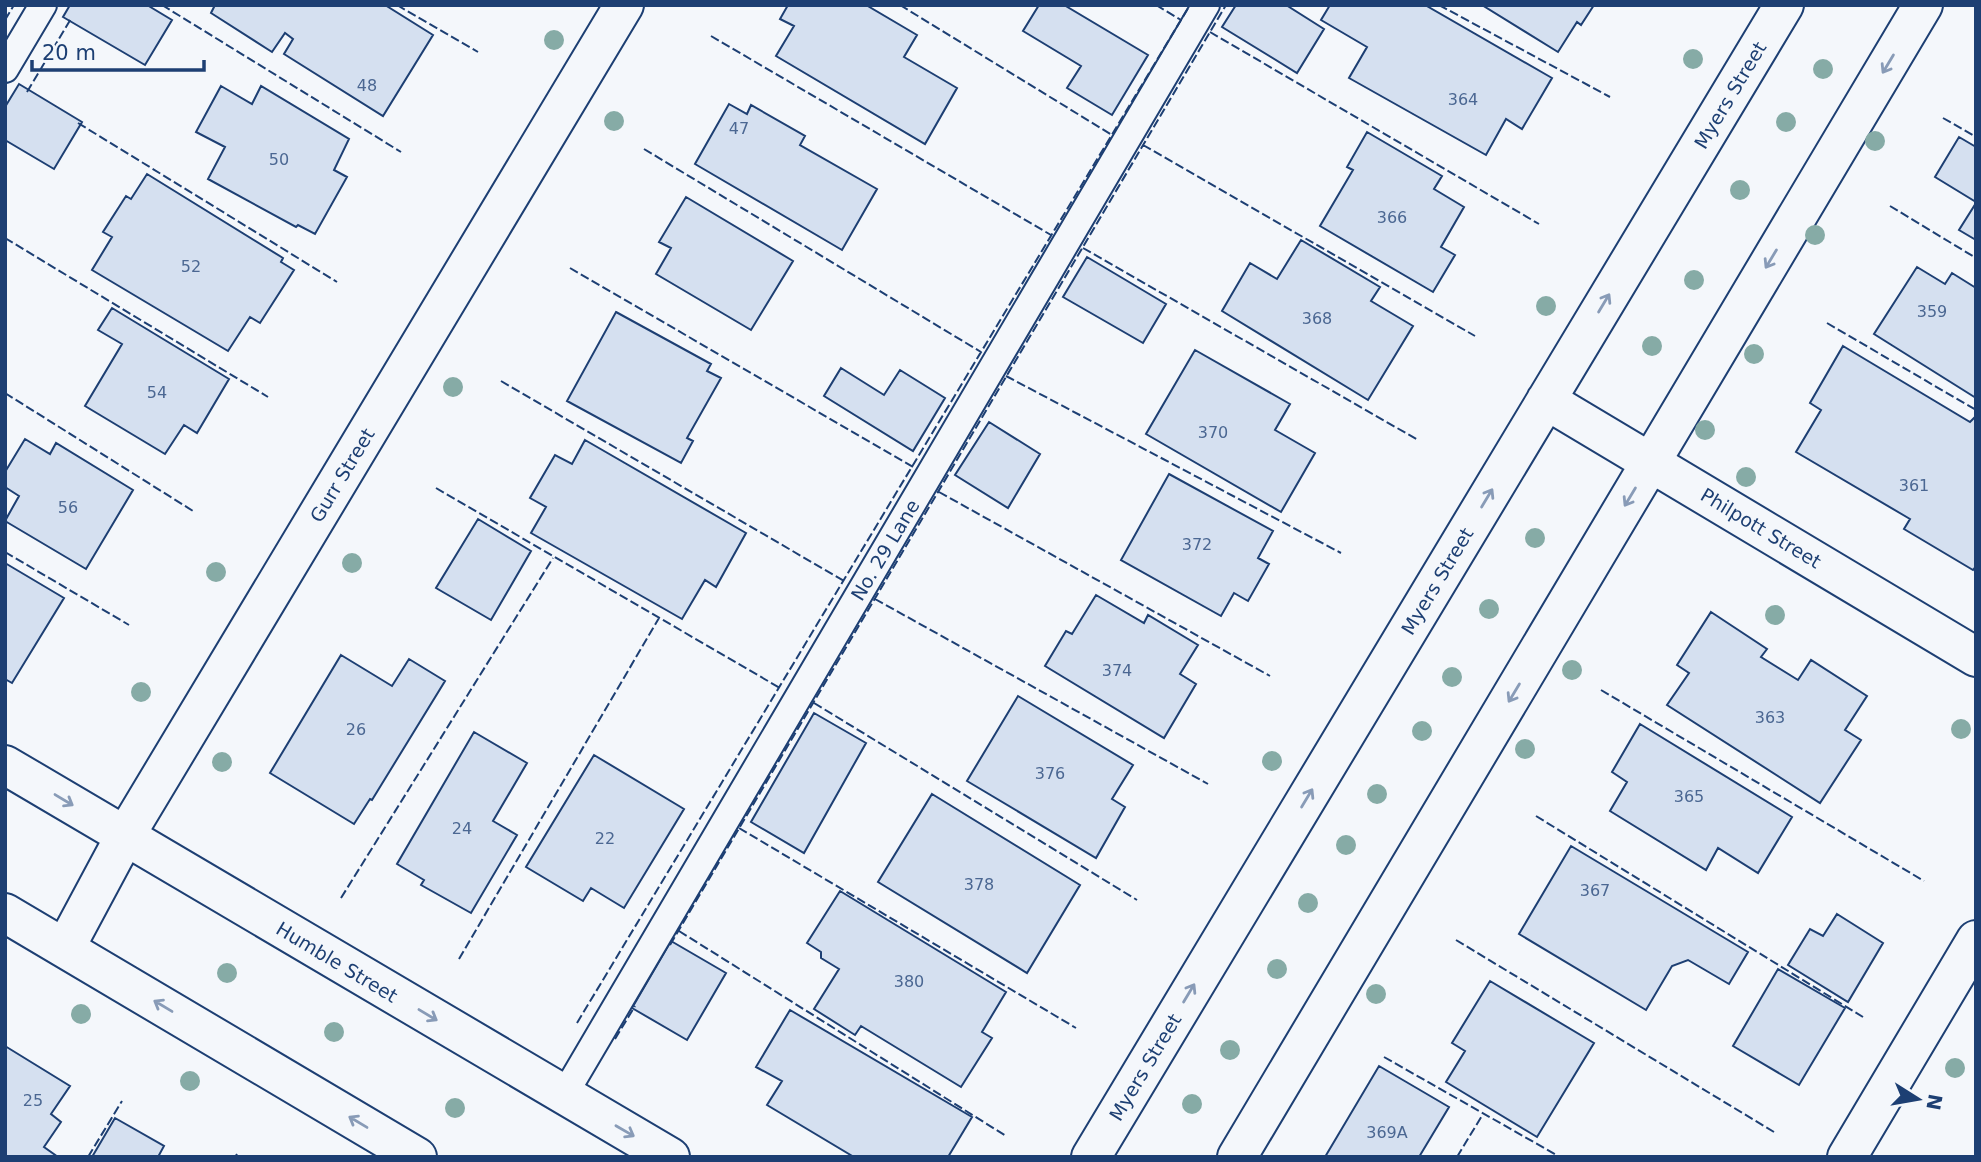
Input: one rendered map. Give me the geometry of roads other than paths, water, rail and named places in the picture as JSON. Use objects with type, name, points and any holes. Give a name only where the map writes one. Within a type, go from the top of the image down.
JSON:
[{"type":"street","name":"Gurr Street","points":[[65,948],[125,836],[624,5]]},
{"type":"street","name":"Myers Street","points":[[1091,1157],[1784,5]]},
{"type":"street","points":[[1237,1157],[1923,5]]},
{"type":"street","name":"Philpott Street","points":[[1546,400],[1976,657]]},
{"type":"street","name":"Humble Street","points":[[5,765],[670,1157]]},
{"type":"street","points":[[5,913],[417,1157]]},
{"type":"street","points":[[1847,1157],[1976,940]]},
{"type":"lane","points":[[5,69],[43,5]]},
{"type":"lane","name":"No. 29 Lane","points":[[564,1095],[1206,5]]}]
